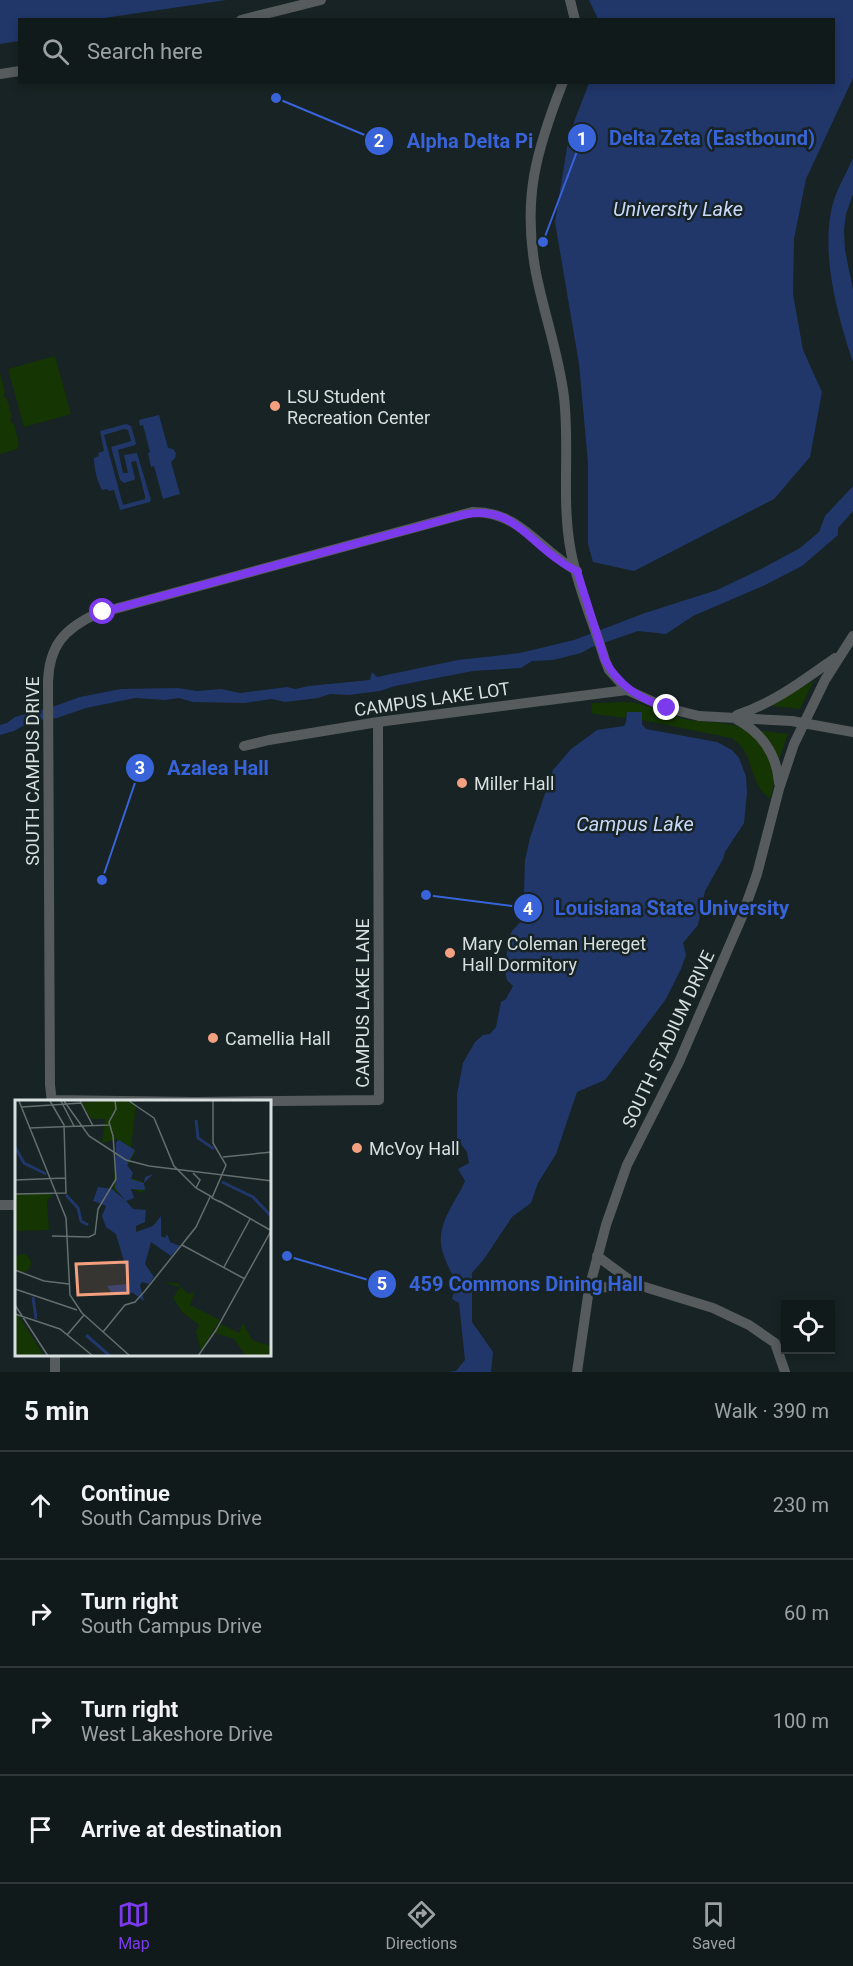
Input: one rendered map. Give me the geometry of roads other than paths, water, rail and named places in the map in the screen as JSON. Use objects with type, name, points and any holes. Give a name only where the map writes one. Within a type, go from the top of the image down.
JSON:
[{"type":"street","points":[[249,18],[321,0]]},
{"type":"street","points":[[570,0],[574,18]]},
{"type":"street","points":[[0,74],[18,71]]},
{"type":"street","points":[[562,84],[545,127],[535,167],[530,220],[537,274],[562,378],[566,424],[568,530],[571,552],[609,670],[627,690],[658,705],[690,714],[765,718],[853,732]]},
{"type":"street","name":"SOUTH CAMPUS DRIVE","points":[[51,1100],[48,682],[50,658],[60,641],[80,622],[96,614],[472,512],[491,513],[510,519],[559,561],[577,571]]},
{"type":"street","name":"SOUTH STADIUM DRIVE","points":[[577,1372],[589,1289],[613,1202],[627,1165],[679,1062],[741,919],[757,874],[779,789],[794,744],[825,680],[853,636]]},
{"type":"street","points":[[731,717],[754,710],[789,691],[840,655]]},
{"type":"street","name":"CAMPUS LAKE LOT","points":[[244,746],[378,722],[627,690]]},
{"type":"street","points":[[731,717],[749,726],[765,742],[778,771],[779,789]]},
{"type":"street","name":"CAMPUS LAKE LANE","points":[[272,1101],[379,1100],[378,722]]},
{"type":"street","points":[[597,1256],[636,1284],[713,1308],[749,1325],[776,1344],[785,1372]]},
{"type":"street","points":[[589,1289],[636,1284]]},
{"type":"water","points":[[0,0],[227,0],[104,18],[18,18],[18,41],[0,44]]},
{"type":"water","name":"University Lake","points":[[589,0],[853,0],[853,78],[806,179],[794,239],[793,294],[803,350],[822,392],[810,457],[774,499],[634,571],[593,562],[588,544],[588,463],[579,364],[555,222],[569,135],[589,84],[835,84],[835,18],[598,18]]},
{"type":"water","points":[[853,158],[853,194],[846,214],[844,230],[845,250],[853,290],[853,362],[836,303],[828,239],[834,200]]},
{"type":"water","points":[[159,415],[168,448],[173,449],[176,453],[171,462],[180,494],[163,499],[154,466],[151,467],[148,453],[150,452],[143,425],[140,426],[139,420]]},
{"type":"water","points":[[126,424],[131,426],[135,445],[118,450],[123,473],[128,473],[124,455],[137,453],[150,502],[120,510],[114,490],[102,490],[94,462],[94,458],[99,456],[98,453],[104,451],[100,431]],"holes":[[[128,430],[131,441],[111,447],[120,480],[124,483],[134,480],[131,462],[136,461],[145,499],[123,505],[104,435]]]},
{"type":"water","points":[[853,486],[853,511],[838,528],[838,535],[802,566],[763,586],[693,616],[666,634],[638,631],[581,653],[553,660],[532,661],[521,668],[473,671],[380,691],[349,695],[330,694],[318,698],[285,702],[272,699],[245,703],[193,702],[179,698],[165,700],[135,698],[86,708],[57,718],[39,720],[0,735],[0,725],[15,717],[80,697],[121,689],[178,688],[197,691],[221,689],[240,693],[287,687],[295,689],[370,680],[372,672],[377,677],[458,660],[520,653],[574,640],[645,613],[717,590],[800,548],[819,532],[825,516]]},
{"type":"water","name":"Campus Lake","points":[[627,712],[642,712],[642,724],[646,729],[717,742],[732,750],[739,758],[746,776],[744,823],[725,852],[705,891],[698,925],[683,943],[686,955],[666,999],[605,1080],[577,1092],[556,1154],[538,1183],[531,1203],[512,1217],[472,1273],[472,1322],[493,1352],[491,1372],[448,1372],[456,1371],[465,1360],[459,1303],[452,1299],[456,1284],[444,1257],[441,1243],[443,1224],[465,1181],[458,1169],[469,1163],[467,1152],[457,1139],[457,1094],[463,1063],[475,1042],[483,1035],[490,1034],[496,1027],[501,1002],[506,999],[513,986],[507,980],[505,972],[508,940],[512,931],[523,919],[525,860],[553,770],[571,749],[597,730],[624,726]]},
{"type":"place","name":"Alpha Delta Pi","points":[[276,98]]},
{"type":"place","name":"Delta Zeta (Eastbound)","points":[[543,242]]},
{"type":"place","name":"LSU Student Recreation Center","points":[[275,406]]},
{"type":"place","name":"Miller Hall","points":[[462,783]]},
{"type":"place","name":"Azalea Hall","points":[[102,880]]},
{"type":"place","name":"Louisiana State University","points":[[426,895]]},
{"type":"place","name":"Mary Coleman Hereget Hall Dormitory","points":[[450,953]]},
{"type":"place","name":"Camellia Hall","points":[[213,1038]]},
{"type":"place","name":"McVoy Hall","points":[[357,1148]]},
{"type":"place","name":"459 Commons Dining Hall","points":[[287,1256]]}]
